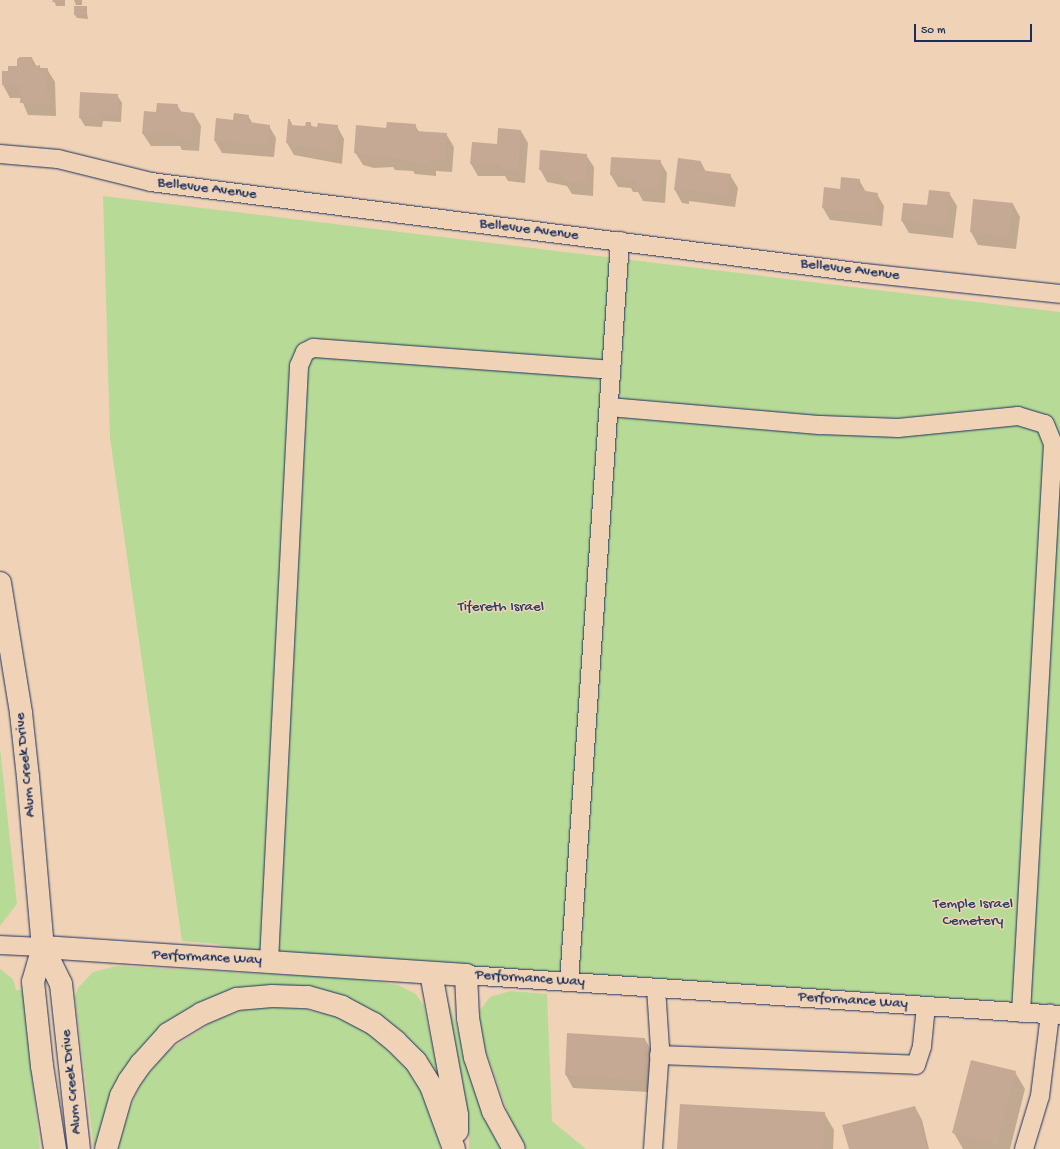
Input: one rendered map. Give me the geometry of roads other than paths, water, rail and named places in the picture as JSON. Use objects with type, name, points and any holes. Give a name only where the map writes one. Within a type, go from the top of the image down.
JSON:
[{"type":"main road","name":"Alum Creek Drive","points":[[0,583],[21,713],[43,948],[61,984],[79,1149]]},
{"type":"main road","name":"Performance Way","points":[[43,948],[269,961],[466,975]]},
{"type":"main road","name":"Alum Creek Drive","points":[[43,948],[33,982],[42,1066],[55,1149]]},
{"type":"main road","points":[[431,973],[457,1115],[457,1149]]},
{"type":"main road","points":[[466,975],[468,1018],[475,1057],[493,1111],[514,1149]]},
{"type":"main road","points":[[106,1149],[124,1091],[141,1064],[168,1034],[201,1014],[237,999],[272,996],[308,997],[342,1007],[374,1024],[396,1042],[416,1062],[431,1086],[454,1149]]},
{"type":"street","name":"Bellevue Avenue","points":[[0,154],[58,159],[150,182],[620,242],[1060,294]]},
{"type":"street","points":[[569,982],[620,242]]},
{"type":"street","points":[[269,961],[299,366],[305,352],[313,348],[611,370]]},
{"type":"street","points":[[609,407],[821,425],[898,428],[1018,416],[1045,424],[1053,444],[1021,1013]]},
{"type":"street","name":"Performance Way","points":[[0,945],[43,948]]},
{"type":"street","name":"Performance Way","points":[[466,975],[1055,1015]]},
{"type":"street","points":[[653,1149],[659,1055],[656,988]]},
{"type":"street","points":[[659,1055],[916,1065],[922,1046],[926,1006]]},
{"type":"street","points":[[1024,1149],[1040,1096],[1055,1015]]},
{"type":"park label","name":"Tifereth Israel","points":[[501,608]]},
{"type":"park label","name":"Temple Israel Cemetery","points":[[973,912]]}]
